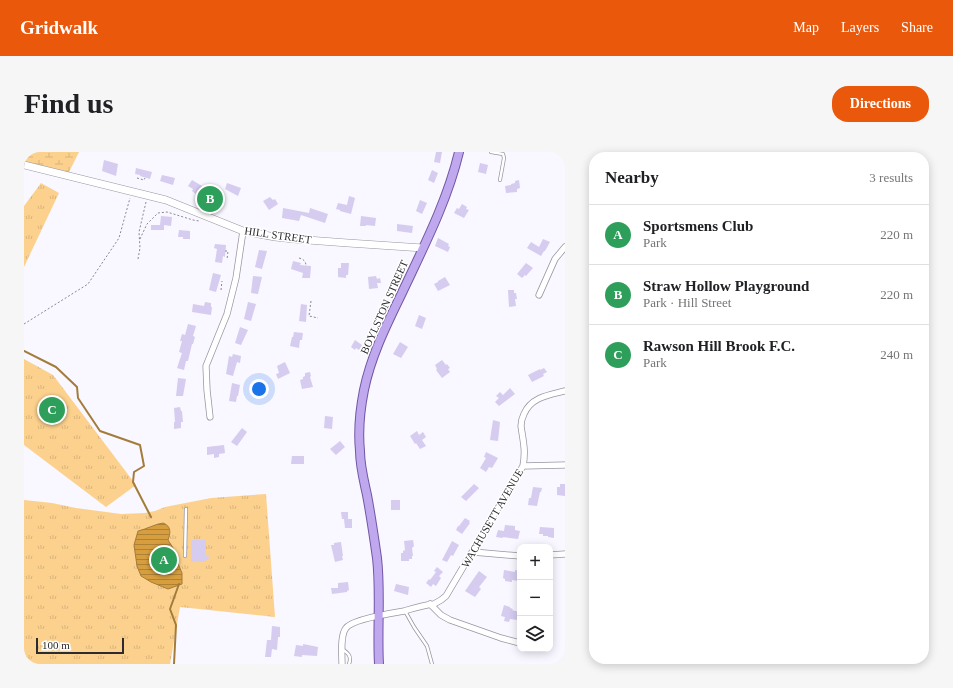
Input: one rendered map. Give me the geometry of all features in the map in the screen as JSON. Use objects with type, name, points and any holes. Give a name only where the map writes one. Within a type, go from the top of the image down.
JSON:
[{"type":"main road","name":"BOYLSTON STREET","points":[[379,664],[379,584],[373,530],[360,451],[360,412],[373,356],[436,220],[448,190],[459,152]]},
{"type":"main road","name":"BOYLSTON STREET","points":[[374,664],[378,644]]},
{"type":"street","name":"HILL STREET","points":[[24,165],[168,201],[243,231],[294,239],[348,244],[423,248]]},
{"type":"street","points":[[210,417],[206,366],[228,311],[236,278],[243,231]]},
{"type":"street","points":[[539,295],[555,259],[565,247]]},
{"type":"street","name":"WACHUSETT AVENUE","points":[[342,649],[344,629],[352,623],[438,602],[445,597],[523,466],[525,446],[521,424],[526,409],[537,399],[546,395],[565,391]]},
{"type":"street","points":[[523,466],[565,465]]},
{"type":"street","points":[[472,552],[517,556]]},
{"type":"street","points":[[553,555],[565,554]]},
{"type":"street","points":[[430,604],[441,615],[450,620],[517,642]]},
{"type":"street","points":[[342,649],[342,664]]},
{"type":"lane","points":[[491,152],[503,154],[504,158],[500,180]]},
{"type":"lane","points":[[185,556],[186,509]]},
{"type":"lane","points":[[405,610],[427,646],[432,664]]},
{"type":"lane","points":[[342,649],[349,654],[351,658],[349,664]]},
{"type":"path","points":[[137,178],[144,180],[145,178]]},
{"type":"path","points":[[24,324],[88,284],[119,238],[131,192]]},
{"type":"path","points":[[138,259],[140,239],[139,232],[148,196]]},
{"type":"path","points":[[140,239],[147,224],[158,213],[167,212],[198,221],[209,218]]},
{"type":"path","points":[[225,251],[228,251],[227,260]]},
{"type":"path","points":[[299,258],[305,261],[306,266]]},
{"type":"path","points":[[221,290],[222,281]]},
{"type":"path","points":[[311,302],[309,316],[318,318]]},
{"type":"green space","points":[[24,152],[79,152],[67,176],[24,165]]},
{"type":"green space","points":[[41,183],[59,193],[24,267],[24,206]]},
{"type":"green space","points":[[24,359],[53,375],[136,485],[106,507],[24,445]]},
{"type":"green space","points":[[266,494],[275,617],[180,607],[170,664],[24,664],[24,500],[121,514],[145,513],[165,507],[211,498]]},
{"type":"shaded area","points":[[163,523],[169,528],[170,534],[168,540],[173,548],[182,573],[182,584],[168,589],[141,576],[137,566],[134,545],[138,531]]},
{"type":"building","points":[[436,152],[442,152],[440,163],[434,162]]},
{"type":"building","points":[[104,160],[118,164],[116,176],[102,171]]},
{"type":"building","points":[[480,163],[488,165],[486,174],[478,172]]},
{"type":"building","points":[[136,168],[152,172],[150,179],[135,174]]},
{"type":"building","points":[[432,170],[438,173],[434,183],[428,180]]},
{"type":"building","points":[[162,175],[175,178],[173,185],[160,181]]},
{"type":"building","points":[[192,180],[207,189],[203,196],[198,193],[197,195],[192,191],[193,189],[188,186]]},
{"type":"building","points":[[519,180],[520,188],[517,189],[517,192],[506,193],[505,186],[511,185],[515,183],[515,181]]},
{"type":"building","points":[[227,183],[241,188],[238,196],[225,189]]},
{"type":"building","points":[[349,196],[355,198],[351,214],[336,209],[338,203],[347,205]]},
{"type":"building","points":[[270,197],[273,200],[275,199],[278,204],[269,210],[263,201]]},
{"type":"building","points":[[420,200],[427,203],[422,214],[416,211]]},
{"type":"building","points":[[462,204],[469,210],[464,218],[454,213]]},
{"type":"building","points":[[283,208],[309,213],[310,208],[328,214],[325,223],[301,215],[299,221],[282,218]]},
{"type":"building","points":[[161,216],[172,217],[171,226],[164,225],[164,230],[151,230],[151,225],[160,225]]},
{"type":"building","points":[[361,216],[376,218],[375,226],[360,226]]},
{"type":"building","points":[[397,224],[413,226],[412,233],[397,231]]},
{"type":"building","points":[[179,230],[190,231],[190,239],[178,237]]},
{"type":"building","points":[[438,238],[449,244],[448,246],[450,247],[448,252],[435,246]]},
{"type":"building","points":[[543,239],[550,242],[541,256],[527,248],[531,242],[539,247]]},
{"type":"building","points":[[215,244],[226,245],[225,257],[223,256],[222,263],[215,262],[217,249],[214,248]]},
{"type":"building","points":[[259,250],[267,251],[262,269],[255,267]]},
{"type":"building","points":[[293,261],[301,263],[300,265],[311,266],[310,278],[302,278],[303,273],[291,269]]},
{"type":"building","points":[[341,263],[349,263],[348,275],[346,275],[346,278],[338,277],[338,268],[341,268]]},
{"type":"building","points":[[526,263],[533,268],[526,276],[525,275],[522,278],[517,274]]},
{"type":"building","points":[[213,273],[221,275],[216,292],[209,290]]},
{"type":"building","points":[[253,276],[262,277],[258,294],[251,293]]},
{"type":"building","points":[[376,276],[377,279],[380,278],[381,283],[377,283],[378,288],[369,289],[368,277]]},
{"type":"building","points":[[445,277],[450,285],[438,291],[434,284]]},
{"type":"building","points":[[508,290],[514,290],[514,293],[516,293],[516,306],[509,307]]},
{"type":"building","points":[[205,302],[211,303],[211,315],[192,312],[193,304],[204,306]]},
{"type":"building","points":[[248,302],[256,304],[251,321],[244,319]]},
{"type":"building","points":[[301,304],[307,305],[306,322],[299,321]]},
{"type":"building","points":[[419,315],[426,318],[422,329],[415,326]]},
{"type":"building","points":[[188,324],[196,326],[193,336],[195,337],[184,370],[177,368],[182,353],[179,352],[182,341],[180,341],[182,334],[185,335]]},
{"type":"building","points":[[240,327],[248,330],[241,345],[235,343]]},
{"type":"building","points":[[294,332],[303,333],[299,348],[290,346]]},
{"type":"building","points":[[355,340],[362,345],[359,350],[356,348],[355,350],[351,347]]},
{"type":"building","points":[[400,342],[408,347],[401,358],[393,354]]},
{"type":"building","points":[[233,354],[241,356],[240,363],[237,362],[233,376],[226,374],[229,356],[232,357]]},
{"type":"building","points":[[442,360],[450,368],[448,369],[450,372],[442,378],[436,370],[435,365]]},
{"type":"building","points":[[285,362],[290,373],[278,379],[276,374],[279,373],[277,366]]},
{"type":"building","points":[[544,368],[547,372],[543,374],[544,376],[532,382],[528,375]]},
{"type":"building","points":[[310,372],[313,387],[302,389],[300,380],[303,379],[305,373]]},
{"type":"building","points":[[178,378],[186,379],[183,396],[176,396]]},
{"type":"building","points":[[232,383],[240,385],[236,402],[229,401]]},
{"type":"building","points":[[510,388],[515,394],[499,406],[495,402],[499,398],[496,396],[500,392],[503,395]]},
{"type":"building","points":[[180,407],[183,422],[181,422],[181,428],[174,429],[174,408]]},
{"type":"building","points":[[325,416],[333,417],[332,429],[324,428]]},
{"type":"building","points":[[493,420],[500,422],[498,441],[490,440]]},
{"type":"building","points":[[242,428],[247,432],[237,446],[231,442]]},
{"type":"building","points":[[417,431],[419,435],[423,432],[426,437],[422,440],[426,446],[420,449],[410,436]]},
{"type":"building","points":[[340,441],[345,447],[336,455],[330,449]]},
{"type":"building","points":[[224,445],[225,453],[219,454],[219,457],[214,458],[214,454],[207,455],[207,447]]},
{"type":"building","points":[[486,452],[498,458],[492,468],[489,467],[486,472],[480,468],[486,458],[484,457]]},
{"type":"building","points":[[292,456],[304,456],[304,464],[291,464]]},
{"type":"building","points":[[474,484],[479,488],[466,501],[461,497]]},
{"type":"building","points":[[560,484],[565,484],[565,496],[557,495],[557,487],[560,487]]},
{"type":"building","points":[[533,487],[542,488],[537,506],[528,505]]},
{"type":"building","points":[[391,500],[400,500],[400,510],[391,510]]},
{"type":"building","points":[[341,512],[348,512],[348,519],[352,519],[352,528],[345,528],[344,519],[342,519]]},
{"type":"building","points":[[465,518],[470,521],[470,523],[462,534],[456,530]]},
{"type":"building","points":[[505,525],[515,526],[515,530],[520,531],[518,539],[496,537],[498,530],[504,531]]},
{"type":"building","points":[[540,527],[554,528],[554,538],[539,534]]},
{"type":"building","points":[[191,540],[206,540],[206,556],[209,556],[206,562],[191,562]]},
{"type":"building","points":[[413,540],[414,546],[412,548],[412,559],[409,559],[409,561],[401,561],[401,553],[405,550],[404,541]]},
{"type":"building","points":[[452,541],[459,545],[453,556],[451,555],[447,562],[442,560]]},
{"type":"building","points":[[341,542],[343,560],[335,562],[331,545]]},
{"type":"building","points":[[437,567],[443,572],[439,576],[441,578],[436,586],[433,584],[431,587],[426,583],[436,572],[434,571]]},
{"type":"building","points":[[504,570],[515,572],[515,570],[517,570],[517,581],[505,581],[503,578]]},
{"type":"building","points":[[479,571],[487,577],[479,587],[481,589],[475,597],[465,591]]},
{"type":"building","points":[[348,582],[349,590],[347,592],[332,594],[331,588],[338,588],[338,583]]},
{"type":"building","points":[[396,584],[409,587],[408,595],[394,591]]},
{"type":"building","points":[[504,605],[517,611],[517,620],[510,619],[509,622],[504,621],[505,617],[501,616]]},
{"type":"building","points":[[272,626],[280,627],[280,637],[278,637],[277,650],[272,649],[271,657],[265,657],[267,640],[271,640]]},
{"type":"building","points":[[303,644],[318,647],[317,656],[294,656],[296,645],[303,646]]},
{"type":"waterway","points":[[24,351],[56,367],[77,387],[78,398],[100,431],[140,445],[144,466],[134,472],[133,482],[151,517]]},
{"type":"waterway","points":[[174,664],[176,625],[170,609],[179,584]]},
{"type":"place","name":"Straw Hollow Playground","points":[[210,199]]},
{"type":"place","name":"Rawson Hill Brook F.C.","points":[[52,410]]},
{"type":"place","name":"Sportsmens Club","points":[[164,560]]}]
